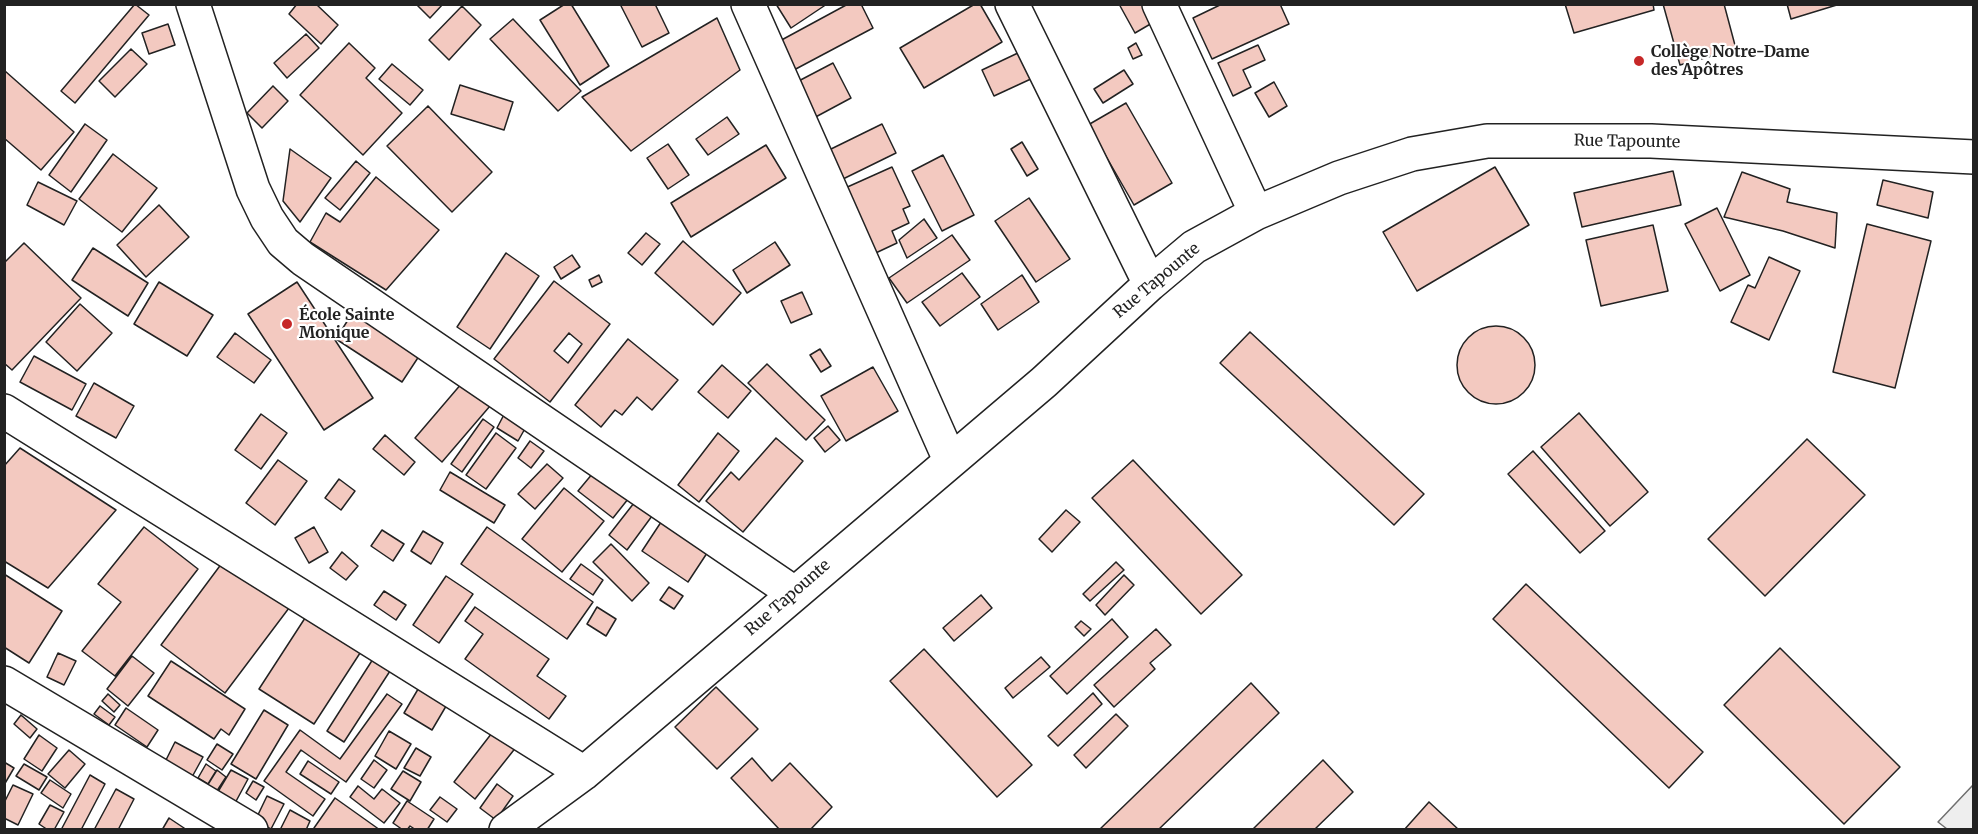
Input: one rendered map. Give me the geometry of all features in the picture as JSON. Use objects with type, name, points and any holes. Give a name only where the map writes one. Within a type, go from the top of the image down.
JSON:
[{"type":"street","points":[[193,4],[253,189],[267,218],[283,242],[303,259],[794,593]]},
{"type":"street","points":[[748,4],[950,460]]},
{"type":"street","points":[[1012,4],[1149,284]]},
{"type":"street","points":[[1159,4],[1256,213]]},
{"type":"street","name":"Rue Tapounte","points":[[506,830],[584,773],[1044,381],[1149,284],[1194,247],[1256,213],[1340,178],[1412,154],[1487,141],[1651,141],[1974,157]]},
{"type":"street","points":[[4,411],[584,773]]},
{"type":"street","points":[[4,683],[251,830]]},
{"type":"shaded area","points":[[1973,785],[1973,829],[1947,829],[1938,822]]},
{"type":"building","points":[[135,4],[149,15],[75,103],[61,91]]},
{"type":"building","points":[[297,4],[316,4],[338,25],[321,44],[289,14]]},
{"type":"building","points":[[416,4],[443,4],[430,18]]},
{"type":"building","points":[[565,4],[571,4],[609,66],[580,85],[540,20]]},
{"type":"building","points":[[620,4],[655,4],[669,33],[642,47]]},
{"type":"building","points":[[776,4],[827,4],[791,28]]},
{"type":"building","points":[[848,4],[861,4],[873,28],[792,71],[776,43]]},
{"type":"building","points":[[975,4],[980,4],[1002,42],[924,88],[900,48]]},
{"type":"building","points":[[1119,4],[1151,4],[1159,19],[1135,33]]},
{"type":"building","points":[[1222,4],[1280,4],[1289,24],[1212,59],[1193,18]]},
{"type":"building","points":[[1565,4],[1653,4],[1654,10],[1574,33]]},
{"type":"building","points":[[1663,4],[1724,4],[1736,49],[1680,65]]},
{"type":"building","points":[[1787,4],[1840,4],[1791,19]]},
{"type":"building","points":[[462,6],[481,25],[449,60],[429,40]]},
{"type":"building","points":[[717,18],[740,70],[631,151],[582,97]]},
{"type":"building","points":[[513,19],[581,91],[558,111],[490,39]]},
{"type":"building","points":[[168,24],[175,45],[149,54],[142,33]]},
{"type":"building","points":[[306,34],[319,48],[287,78],[274,63]]},
{"type":"building","points":[[349,43],[375,68],[366,78],[402,113],[363,155],[300,95]]},
{"type":"building","points":[[1136,43],[1142,55],[1133,59],[1128,48]]},
{"type":"building","points":[[1258,45],[1265,60],[1243,70],[1251,87],[1233,96],[1218,63]]},
{"type":"building","points":[[131,49],[147,64],[115,97],[99,81]]},
{"type":"building","points":[[1020,52],[1033,78],[994,96],[982,70]]},
{"type":"building","points":[[833,63],[851,98],[810,120],[791,85]]},
{"type":"building","points":[[392,64],[423,90],[410,105],[379,79]]},
{"type":"building","points":[[1124,70],[1133,84],[1103,103],[1094,89]]},
{"type":"building","points":[[5,71],[74,132],[41,170],[4,138]]},
{"type":"building","points":[[1274,82],[1287,106],[1269,117],[1255,93]]},
{"type":"building","points":[[460,85],[513,102],[504,130],[451,114]]},
{"type":"building","points":[[273,86],[288,101],[262,128],[247,113]]},
{"type":"building","points":[[1126,103],[1172,183],[1134,205],[1088,125]]},
{"type":"building","points":[[428,106],[492,172],[452,212],[387,146]]},
{"type":"building","points":[[727,117],[739,134],[708,155],[696,139]]},
{"type":"building","points":[[85,124],[107,140],[71,192],[49,175]]},
{"type":"building","points":[[882,124],[896,153],[843,179],[829,150]]},
{"type":"building","points":[[1022,142],[1038,169],[1027,176],[1011,149]]},
{"type":"building","points":[[668,144],[689,175],[668,189],[647,158]]},
{"type":"building","points":[[766,145],[786,178],[691,237],[671,203]]},
{"type":"building","points":[[290,149],[331,178],[300,222],[283,201]]},
{"type":"building","points":[[113,154],[157,188],[122,232],[79,199]]},
{"type":"building","points":[[943,155],[974,215],[942,231],[912,171]]},
{"type":"building","points":[[356,161],[370,173],[340,210],[325,198]]},
{"type":"building","points":[[892,167],[910,206],[903,209],[909,223],[892,231],[897,243],[865,258],[834,193]]},
{"type":"building","points":[[1495,167],[1529,225],[1417,291],[1383,232]]},
{"type":"building","points":[[1673,171],[1681,205],[1582,227],[1574,193]]},
{"type":"building","points":[[1742,172],[1790,189],[1787,202],[1837,213],[1835,248],[1783,231],[1724,217]]},
{"type":"building","points":[[376,177],[439,230],[386,290],[310,242],[326,213],[340,222]]},
{"type":"building","points":[[1883,180],[1933,192],[1928,218],[1877,205]]},
{"type":"building","points":[[38,182],[77,201],[64,225],[27,205]]},
{"type":"building","points":[[1029,198],[1070,259],[1036,282],[995,221]]},
{"type":"building","points":[[159,205],[189,237],[146,277],[117,245]]},
{"type":"building","points":[[1717,208],[1750,275],[1720,291],[1685,224]]},
{"type":"building","points":[[924,219],[937,238],[907,258],[899,240]]},
{"type":"building","points":[[1867,224],[1931,241],[1895,388],[1833,372]]},
{"type":"building","points":[[1653,225],[1668,291],[1601,306],[1586,240]]},
{"type":"building","points":[[646,233],[660,244],[642,265],[628,253]]},
{"type":"building","points":[[952,235],[970,260],[907,303],[889,278]]},
{"type":"building","points":[[683,241],[741,293],[713,325],[655,273]]},
{"type":"building","points":[[775,242],[790,265],[747,293],[733,270]]},
{"type":"building","points":[[24,243],[81,298],[12,370],[4,363],[4,263]]},
{"type":"building","points":[[93,248],[148,283],[128,316],[72,280]]},
{"type":"building","points":[[506,253],[539,276],[490,349],[457,327]]},
{"type":"building","points":[[572,255],[580,267],[561,279],[554,267]]},
{"type":"building","points":[[1769,257],[1800,271],[1769,340],[1731,322],[1748,285],[1755,288]]},
{"type":"building","points":[[962,273],[980,297],[940,326],[922,302]]},
{"type":"building","points":[[599,275],[602,282],[592,287],[589,280]]},
{"type":"building","points":[[1022,275],[1039,302],[998,330],[981,304]]},
{"type":"building","points":[[554,281],[610,324],[550,402],[494,359]],"holes":[[[569,333],[582,344],[568,363],[554,351]]]},
{"type":"building","points":[[159,282],[213,315],[187,356],[134,324]]},
{"type":"building","points":[[297,282],[373,398],[324,430],[248,314]]},
{"type":"building","points":[[802,292],[812,314],[791,323],[781,301]]},
{"type":"building","points":[[80,304],[112,333],[77,371],[46,342]]},
{"type":"building","points":[[358,304],[425,347],[402,382],[336,339]]},
{"type":"building","points":[[1496,326],[1511,329],[1528,343],[1535,365],[1532,380],[1518,397],[1496,404],[1481,401],[1464,387],[1457,365],[1460,350],[1474,333]]},
{"type":"building","points":[[1250,332],[1424,494],[1394,525],[1220,363]]},
{"type":"building","points":[[235,333],[271,360],[254,383],[217,357]]},
{"type":"building","points":[[628,339],[678,380],[652,410],[637,397],[622,415],[615,410],[601,427],[575,405]]},
{"type":"building","points":[[820,349],[831,366],[821,372],[810,355]]},
{"type":"building","points":[[34,356],[86,384],[72,410],[20,382]]},
{"type":"building","points":[[767,364],[825,420],[806,440],[748,383]]},
{"type":"building","points":[[722,365],[751,391],[728,418],[698,392]]},
{"type":"building","points":[[873,367],[898,411],[846,441],[821,396]]},
{"type":"building","points":[[468,376],[496,399],[442,462],[415,438]]},
{"type":"building","points":[[94,383],[134,406],[116,438],[76,416]]},
{"type":"building","points":[[509,405],[531,418],[518,441],[497,428]]},
{"type":"building","points":[[1579,413],[1648,492],[1610,526],[1541,447]]},
{"type":"building","points":[[261,414],[287,433],[261,469],[235,450]]},
{"type":"building","points":[[483,419],[494,427],[462,472],[451,464]]},
{"type":"building","points":[[828,426],[840,440],[825,452],[814,438]]},
{"type":"building","points":[[496,433],[516,448],[486,489],[466,475]]},
{"type":"building","points":[[718,433],[739,451],[699,502],[678,485]]},
{"type":"building","points":[[385,435],[415,462],[404,475],[373,449]]},
{"type":"building","points":[[776,438],[803,461],[743,532],[706,501],[731,472],[739,480]]},
{"type":"building","points":[[1807,439],[1865,495],[1765,596],[1708,539]]},
{"type":"building","points":[[530,441],[544,451],[531,468],[518,458]]},
{"type":"building","points":[[20,448],[116,510],[48,588],[4,561],[4,466]]},
{"type":"building","points":[[1533,451],[1605,531],[1580,553],[1508,474]]},
{"type":"building","points":[[278,460],[307,481],[275,525],[246,503]]},
{"type":"building","points":[[1133,460],[1242,575],[1201,614],[1092,498]]},
{"type":"building","points":[[547,464],[563,478],[535,509],[518,494]]},
{"type":"building","points":[[598,467],[632,494],[613,518],[578,491]]},
{"type":"building","points":[[450,472],[505,505],[494,523],[440,490]]},
{"type":"building","points":[[339,479],[355,491],[341,510],[325,498]]},
{"type":"building","points":[[564,488],[604,521],[562,572],[522,539]]},
{"type":"building","points":[[634,503],[652,516],[627,550],[609,535]]},
{"type":"building","points":[[1066,510],[1080,522],[1052,552],[1039,539]]},
{"type":"building","points":[[667,513],[713,544],[688,582],[642,551]]},
{"type":"building","points":[[144,527],[198,569],[115,676],[82,651],[121,602],[98,584]]},
{"type":"building","points":[[314,527],[328,552],[309,563],[295,538]]},
{"type":"building","points":[[487,527],[593,602],[567,639],[461,564]]},
{"type":"building","points":[[382,530],[404,544],[393,561],[371,546]]},
{"type":"building","points":[[423,531],[443,543],[431,564],[411,551]]},
{"type":"building","points":[[611,544],[649,583],[632,601],[593,562]]},
{"type":"building","points":[[342,552],[358,566],[346,580],[330,568]]},
{"type":"building","points":[[225,559],[289,608],[225,693],[161,645]]},
{"type":"building","points":[[1116,562],[1124,570],[1090,601],[1083,594]]},
{"type":"building","points":[[581,564],[603,580],[593,595],[570,579]]},
{"type":"building","points":[[4,574],[62,611],[29,663],[4,647]]},
{"type":"building","points":[[1124,575],[1134,585],[1105,615],[1096,605]]},
{"type":"building","points":[[446,576],[473,594],[439,643],[413,625]]},
{"type":"building","points":[[1526,584],[1703,752],[1669,788],[1493,619]]},
{"type":"building","points":[[669,587],[683,596],[674,609],[660,600]]},
{"type":"building","points":[[384,591],[406,605],[396,620],[374,605]]},
{"type":"building","points":[[981,595],[992,608],[954,641],[943,628]]},
{"type":"building","points":[[475,607],[549,659],[537,676],[566,696],[549,719],[465,659],[483,634],[465,621]]},
{"type":"building","points":[[597,607],[616,619],[606,636],[587,624]]},
{"type":"building","points":[[307,615],[362,650],[314,724],[259,689]]},
{"type":"building","points":[[1112,619],[1128,637],[1067,694],[1050,676]]},
{"type":"building","points":[[1081,621],[1091,629],[1084,636],[1075,627]]},
{"type":"building","points":[[1156,629],[1171,645],[1150,663],[1155,669],[1114,707],[1094,685]]},
{"type":"building","points":[[1780,648],[1900,767],[1844,824],[1724,705]]},
{"type":"building","points":[[924,649],[1032,765],[997,797],[890,681]]},
{"type":"building","points":[[58,653],[76,661],[64,685],[47,677]]},
{"type":"building","points":[[132,656],[154,673],[128,706],[107,689]]},
{"type":"building","points":[[1041,657],[1050,667],[1013,698],[1005,688]]},
{"type":"building","points":[[373,659],[390,671],[344,742],[327,731]]},
{"type":"building","points":[[171,661],[245,709],[229,735],[221,729],[214,739],[148,696]]},
{"type":"building","points":[[424,679],[452,696],[432,730],[404,713]]},
{"type":"building","points":[[1251,683],[1279,713],[1158,830],[1099,830]]},
{"type":"building","points":[[716,687],[758,729],[717,769],[675,727]]},
{"type":"building","points":[[1093,693],[1102,704],[1058,746],[1048,736]]},
{"type":"building","points":[[108,694],[120,705],[114,712],[102,701]]},
{"type":"building","points":[[387,694],[402,704],[346,782],[301,750],[286,772],[325,799],[313,816],[264,781],[300,730],[340,759]]},
{"type":"building","points":[[100,706],[115,717],[109,725],[94,714]]},
{"type":"building","points":[[126,708],[158,730],[147,747],[115,725]]},
{"type":"building","points":[[264,710],[288,725],[256,779],[231,764]]},
{"type":"building","points":[[1116,714],[1128,726],[1086,768],[1074,755]]},
{"type":"building","points":[[21,715],[37,729],[30,738],[14,724]]},
{"type":"building","points":[[495,729],[517,746],[475,799],[454,782]]},
{"type":"building","points":[[389,731],[411,744],[396,769],[375,756]]},
{"type":"building","points":[[39,735],[57,748],[42,771],[24,759]]},
{"type":"building","points":[[175,742],[203,757],[192,777],[165,762]]},
{"type":"building","points":[[217,744],[233,754],[222,770],[207,760]]},
{"type":"building","points":[[416,748],[431,757],[420,776],[404,768]]},
{"type":"building","points":[[69,750],[85,764],[65,788],[48,774]]},
{"type":"building","points":[[752,758],[772,781],[790,763],[832,807],[810,830],[780,830],[731,778]]},
{"type":"building","points":[[374,760],[387,770],[374,788],[361,779]]},
{"type":"building","points":[[1323,760],[1353,792],[1314,830],[1252,830]]},
{"type":"building","points":[[308,761],[339,782],[331,794],[300,774]]},
{"type":"building","points":[[4,762],[14,768],[4,785]]},
{"type":"building","points":[[24,764],[47,777],[39,790],[16,776]]},
{"type":"building","points":[[206,764],[216,771],[208,784],[198,778]]},
{"type":"building","points":[[217,770],[226,777],[209,803],[207,786]]},
{"type":"building","points":[[231,770],[248,779],[234,805],[216,795]]},
{"type":"building","points":[[403,771],[421,782],[410,801],[391,789]]},
{"type":"building","points":[[90,775],[105,784],[81,830],[61,830]]},
{"type":"building","points":[[50,780],[71,794],[63,808],[41,793]]},
{"type":"building","points":[[253,781],[264,787],[256,800],[246,793]]},
{"type":"building","points":[[497,784],[513,796],[496,820],[480,808]]},
{"type":"building","points":[[13,785],[33,794],[18,825],[4,818],[4,803]]},
{"type":"building","points":[[358,786],[374,799],[382,789],[400,803],[384,823],[350,797]]},
{"type":"building","points":[[116,789],[134,799],[118,830],[94,830]]},
{"type":"building","points":[[267,796],[284,804],[271,829],[255,821]]},
{"type":"building","points":[[440,797],[457,809],[447,822],[430,810]]},
{"type":"building","points":[[335,798],[380,830],[316,830],[314,828]]},
{"type":"building","points":[[407,801],[434,819],[427,830],[416,830],[410,826],[407,830],[403,830],[393,823]]},
{"type":"building","points":[[1429,802],[1459,830],[1404,830]]},
{"type":"building","points":[[50,805],[64,812],[54,830],[48,830],[39,824]]},
{"type":"building","points":[[290,810],[310,821],[306,830],[280,830]]},
{"type":"building","points":[[169,818],[187,830],[162,830]]},
{"type":"place","name":"Collège Notre-Dame des Apôtres","points":[[1639,61]]},
{"type":"place","name":"École Sainte Monique","points":[[287,324]]}]
